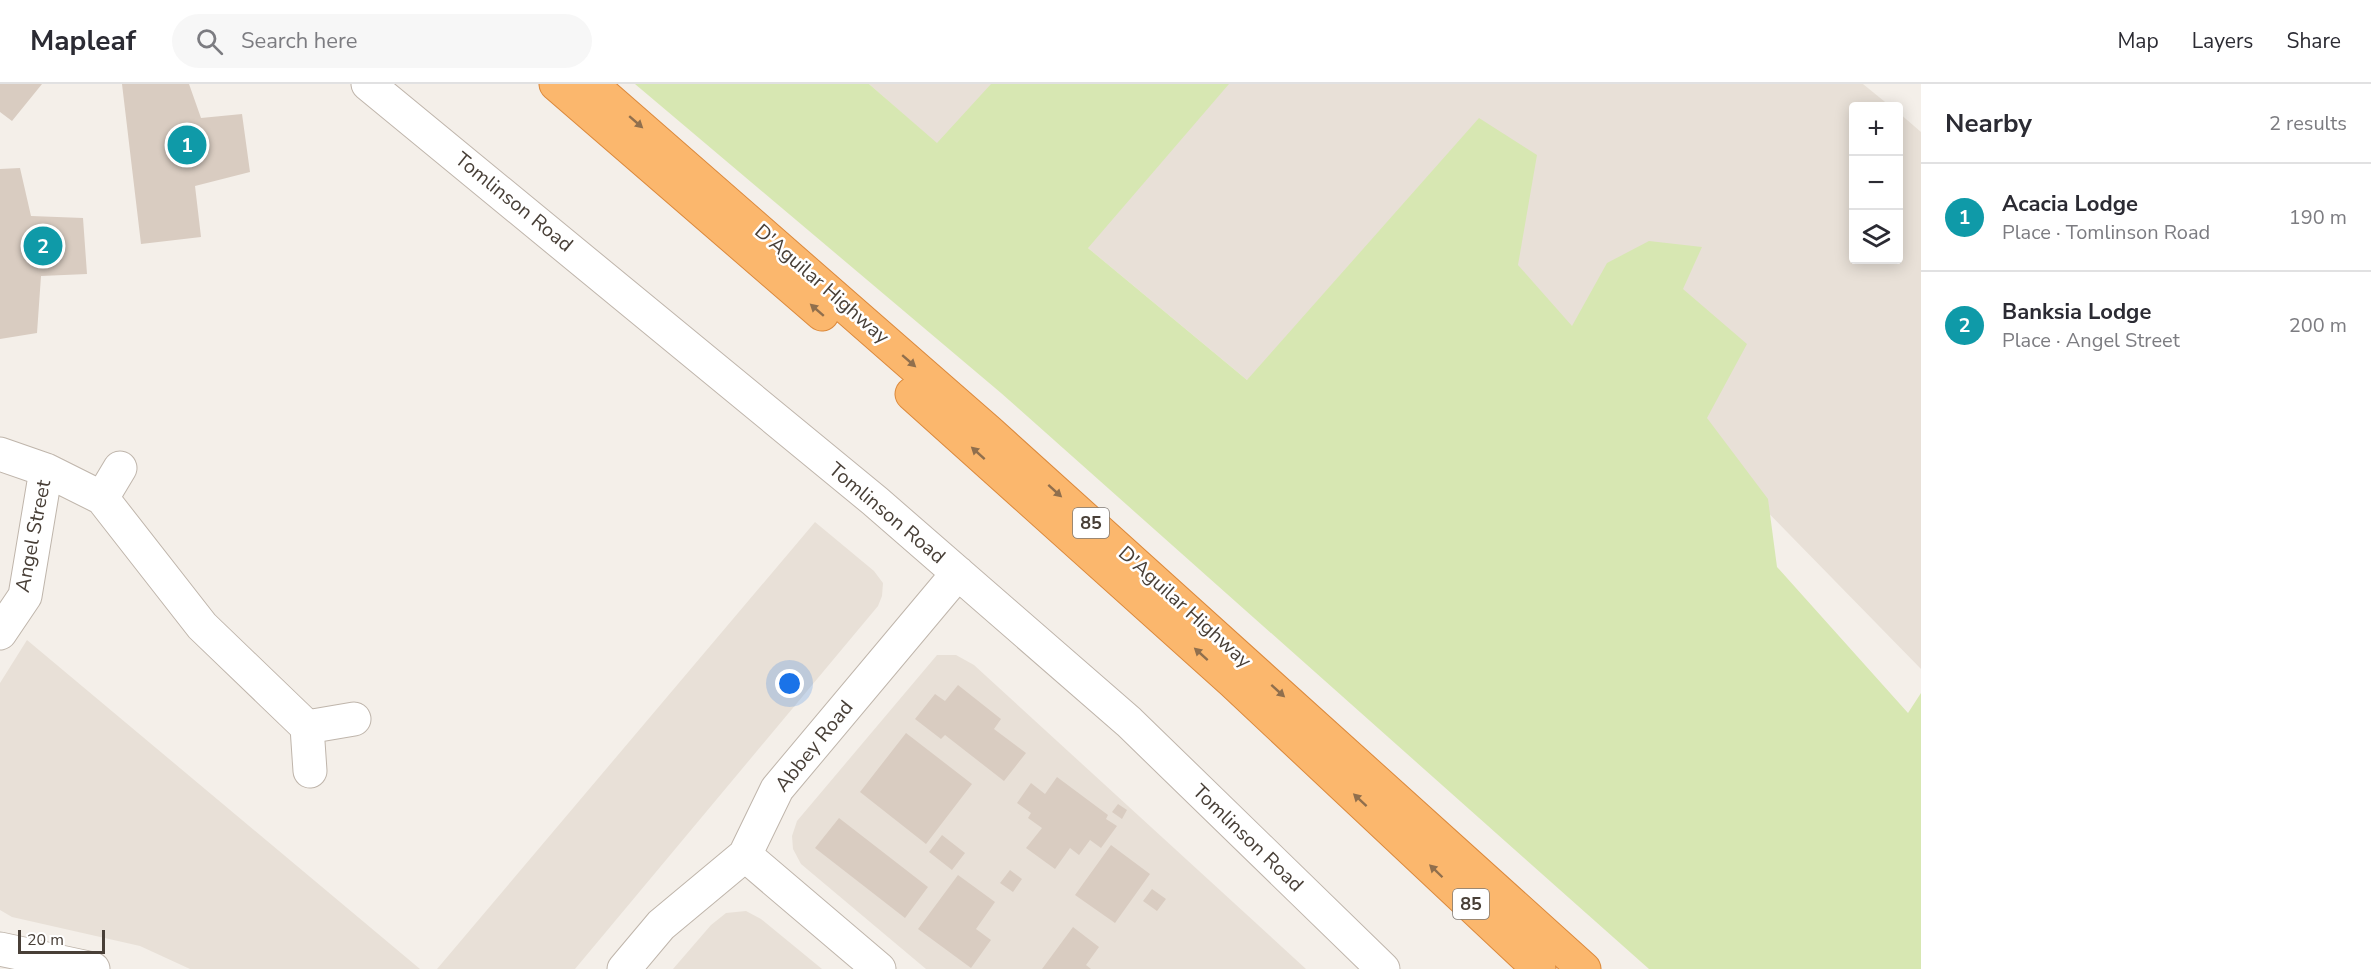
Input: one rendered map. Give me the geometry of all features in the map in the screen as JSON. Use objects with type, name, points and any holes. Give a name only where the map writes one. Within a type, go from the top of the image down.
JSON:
[{"type":"highway","name":"D'Aguilar Highway","points":[[555,84],[861,348],[1046,514],[1250,698],[1539,969]]},
{"type":"highway","name":"D'Aguilar Highway","points":[[591,84],[989,432],[1584,969]]},
{"type":"street","name":"Tomlinson Road","points":[[368,84],[830,464],[1129,722],[1383,969]]},
{"type":"street","points":[[0,454],[46,470],[102,498],[202,626],[307,727],[310,771]]},
{"type":"street","points":[[102,498],[120,468]]},
{"type":"street","name":"Angel Street","points":[[0,633],[25,596],[46,470]]},
{"type":"street","name":"Abbey Road","points":[[624,969],[661,925],[744,855],[777,789],[958,573]]},
{"type":"street","points":[[307,727],[354,719]]},
{"type":"street","points":[[744,855],[879,969]]},
{"type":"street","points":[[0,949],[93,969]]},
{"type":"shaded area","points":[[869,84],[1863,84],[1885,102],[1849,102],[1849,264],[1903,264],[1903,116],[1921,132],[1921,669],[1611,352],[1247,380],[1088,248],[937,144]]},
{"type":"shaded area","points":[[815,522],[874,571],[883,583],[878,606],[575,969],[437,969]]},
{"type":"shaded area","points":[[27,640],[420,969],[190,969],[140,946],[12,917],[0,910],[0,683]]},
{"type":"shaded area","points":[[937,655],[956,655],[974,665],[1306,969],[926,969],[801,864],[793,849],[792,836],[797,821]]},
{"type":"shaded area","points":[[746,911],[761,919],[822,969],[673,969],[711,925],[726,913]]},
{"type":"green space","points":[[635,84],[869,84],[937,143],[991,84],[1229,84],[1088,248],[1247,380],[1479,118],[1537,155],[1518,265],[1572,326],[1607,263],[1649,241],[1702,247],[1683,289],[1747,344],[1707,418],[1768,499],[1777,567],[1908,713],[1921,693],[1921,969],[1649,969],[1001,393]]},
{"type":"building","points":[[0,84],[42,84],[12,121],[0,112]]},
{"type":"building","points":[[122,84],[189,84],[201,118],[242,114],[250,172],[195,186],[201,237],[141,244]]},
{"type":"building","points":[[20,168],[31,216],[83,218],[87,274],[41,276],[37,333],[0,339],[0,169]]},
{"type":"building","points":[[958,685],[1001,719],[994,729],[1026,753],[1004,781],[945,735],[941,739],[915,719],[935,694],[945,701]]},
{"type":"building","points":[[906,733],[972,784],[926,844],[860,792]]},
{"type":"building","points":[[1057,777],[1108,815],[1106,819],[1117,826],[1101,848],[1090,840],[1079,855],[1070,848],[1055,869],[1026,848],[1042,828],[1028,818],[1031,813],[1017,803],[1031,783],[1045,794]]},
{"type":"building","points":[[1118,804],[1127,810],[1122,819],[1112,812]]},
{"type":"building","points":[[839,818],[928,887],[905,918],[815,848]]},
{"type":"building","points":[[942,835],[965,853],[952,870],[929,852]]},
{"type":"building","points":[[1111,845],[1150,874],[1115,923],[1075,895]]},
{"type":"building","points":[[1010,870],[1022,879],[1013,892],[1000,883]]},
{"type":"building","points":[[958,875],[995,902],[976,929],[991,940],[971,968],[918,929]]},
{"type":"building","points":[[1152,889],[1166,899],[1157,911],[1143,901]]},
{"type":"building","points":[[1073,927],[1099,947],[1086,965],[1091,969],[1042,969]]},
{"type":"place","name":"Acacia Lodge","points":[[187,145]]},
{"type":"place","name":"Banksia Lodge","points":[[43,246]]}]
